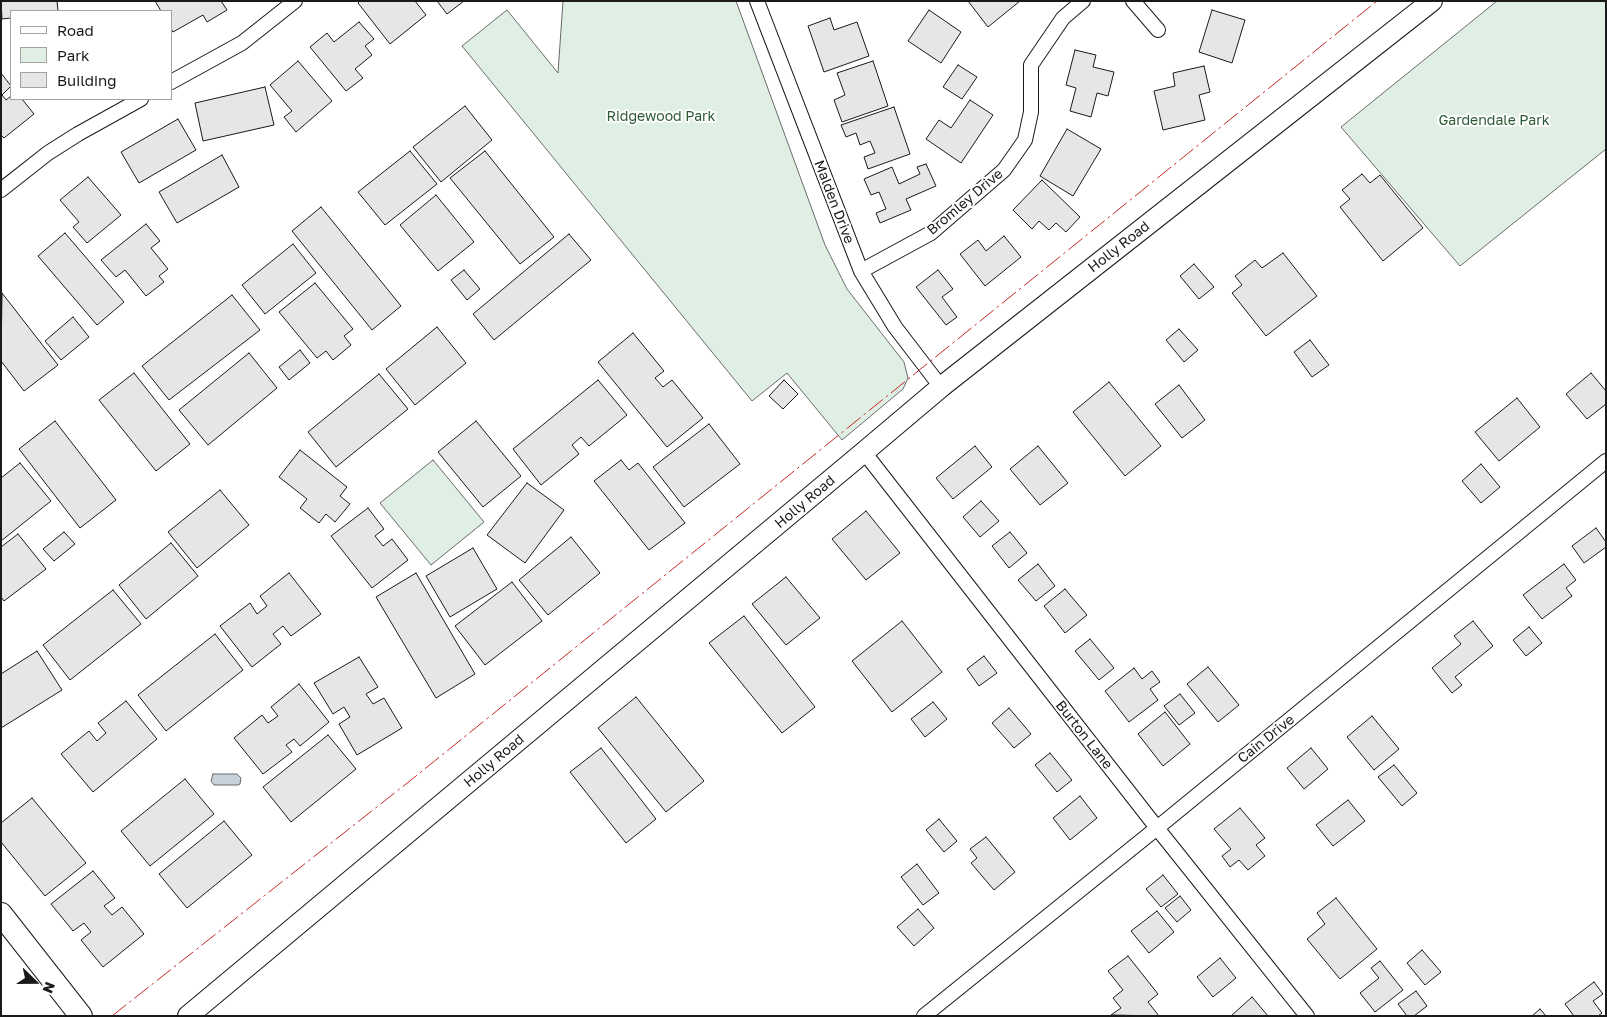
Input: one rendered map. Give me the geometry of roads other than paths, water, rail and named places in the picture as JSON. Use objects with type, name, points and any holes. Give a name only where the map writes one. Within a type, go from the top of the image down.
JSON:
[{"type":"main road","name":"Holly Road","points":[[188,1016],[941,387],[1432,1]]},
{"type":"main road","points":[[1,914],[82,1016]]},
{"type":"street","points":[[172,81],[242,43],[295,1]]},
{"type":"street","name":"Malden Drive","points":[[757,1],[861,272],[895,327],[941,387]]},
{"type":"street","name":"Bromley Drive","points":[[861,272],[930,233],[1004,170],[1026,140],[1031,112],[1031,64],[1062,18],[1083,1]]},
{"type":"street","points":[[1133,1],[1158,30]]},
{"type":"street","points":[[1,190],[48,153],[139,100]]},
{"type":"street","name":"Burton Lane","points":[[864,452],[1157,828],[1307,1016]]},
{"type":"street","name":"Cain Drive","points":[[924,1016],[1606,461]]},
{"type":"park label","name":"Ridgewood Park","points":[[661,117]]},
{"type":"park label","name":"Gardendale Park","points":[[1494,121]]}]
